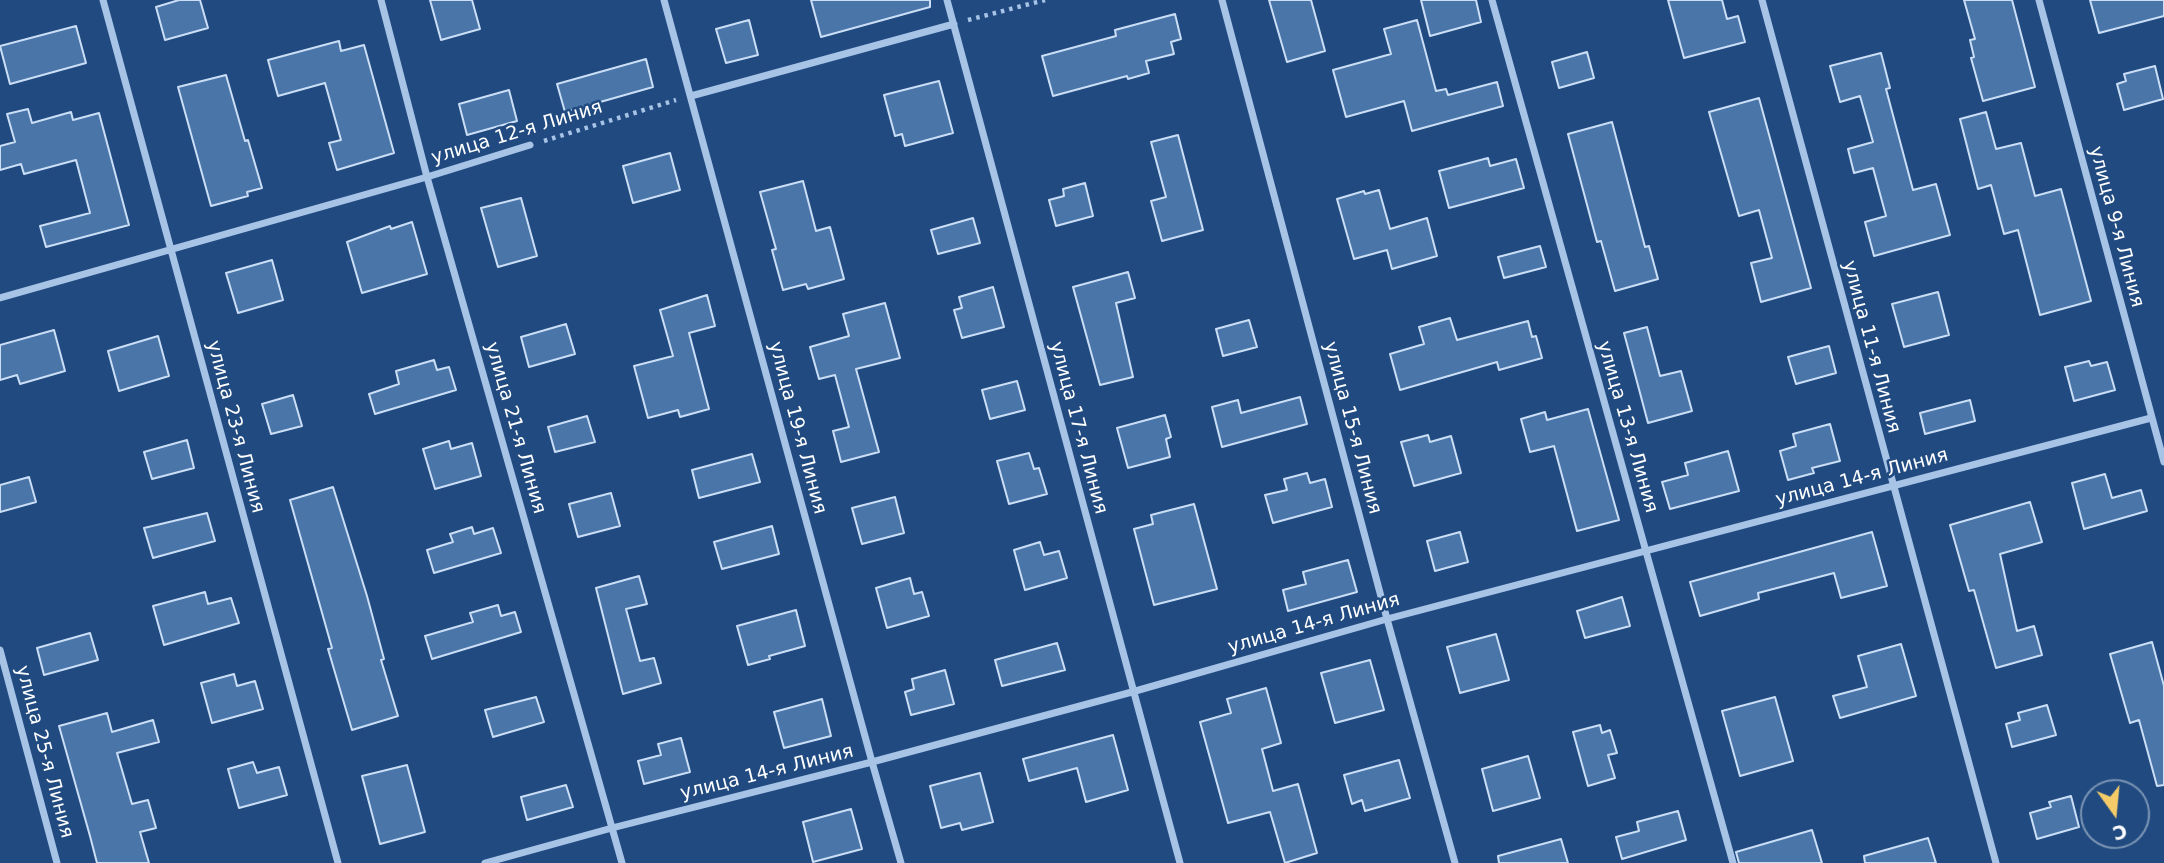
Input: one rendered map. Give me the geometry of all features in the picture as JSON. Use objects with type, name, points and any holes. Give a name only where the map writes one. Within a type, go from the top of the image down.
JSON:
[{"type":"street","name":"улица 23-я Линия","points":[[103,0],[338,863]]},
{"type":"street","name":"улица 21-я Линия","points":[[381,0],[427,177],[622,863]]},
{"type":"street","name":"улица 19-я Линия","points":[[664,0],[901,863]]},
{"type":"street","name":"улица 17-я Линия","points":[[947,0],[1180,863]]},
{"type":"street","name":"улица 15-я Линия","points":[[1222,0],[1387,620],[1455,863]]},
{"type":"street","name":"улица 13-я Линия","points":[[1492,0],[1733,863]]},
{"type":"street","name":"улица 11-я Линия","points":[[1762,0],[1996,863]]},
{"type":"street","name":"улица 9-я Линия","points":[[2039,0],[2164,462]]},
{"type":"street","points":[[691,96],[954,24]]},
{"type":"street","name":"улица 12-я Линия","points":[[0,298],[427,177],[530,145]]},
{"type":"street","name":"улица 14-я Линия","points":[[485,863],[872,762],[1387,620],[2151,418]]},
{"type":"street","name":"улица 25-я Линия","points":[[0,650],[57,863]]},
{"type":"path","points":[[954,24],[1045,0]]},
{"type":"path","name":"улица 12-я Линия","points":[[530,145],[691,96]]},
{"type":"building","points":[[179,0],[200,0],[208,28],[165,40],[156,7]]},
{"type":"building","points":[[430,0],[472,0],[480,29],[441,40]]},
{"type":"building","points":[[811,0],[930,0],[930,7],[821,37]]},
{"type":"building","points":[[1269,0],[1311,0],[1325,51],[1287,62]]},
{"type":"building","points":[[1421,0],[1476,0],[1481,22],[1430,36]]},
{"type":"building","points":[[1668,0],[1722,0],[1727,19],[1738,16],[1745,42],[1684,58]]},
{"type":"building","points":[[1964,0],[2012,0],[2035,87],[1983,101],[1971,58],[1974,57],[1970,40],[1975,39]]},
{"type":"building","points":[[2090,0],[2164,0],[2164,16],[2099,33]]},
{"type":"building","points":[[1175,14],[1181,39],[1171,42],[1174,54],[1146,61],[1149,73],[1128,79],[1127,76],[1053,96],[1042,56],[1116,36],[1115,30]]},
{"type":"building","points":[[749,20],[758,55],[726,63],[716,29]]},
{"type":"building","points":[[1417,20],[1436,91],[1446,89],[1448,95],[1497,82],[1503,106],[1412,131],[1404,101],[1346,117],[1333,70],[1391,54],[1384,29]]},
{"type":"building","points":[[76,26],[86,63],[10,84],[0,46]]},
{"type":"building","points":[[339,41],[341,51],[364,45],[394,153],[337,170],[329,143],[341,140],[325,83],[278,96],[268,60]]},
{"type":"building","points":[[1587,52],[1594,78],[1559,88],[1552,62]]},
{"type":"building","points":[[1881,53],[1890,88],[1886,89],[1913,190],[1936,184],[1950,235],[1874,256],[1865,222],[1886,216],[1873,168],[1854,173],[1848,149],[1873,142],[1860,96],[1840,102],[1830,66]]},
{"type":"building","points":[[646,59],[653,87],[565,112],[557,84]]},
{"type":"building","points":[[2155,66],[2163,99],[2124,110],[2117,84],[2126,81],[2124,74]]},
{"type":"building","points":[[226,75],[262,188],[247,192],[248,196],[211,206],[178,87]]},
{"type":"building","points":[[939,81],[953,133],[905,146],[902,134],[895,136],[884,95]]},
{"type":"building","points":[[509,90],[517,121],[467,135],[459,104]]},
{"type":"building","points":[[1759,98],[1811,288],[1761,302],[1751,263],[1772,258],[1759,210],[1739,216],[1709,112]]},
{"type":"building","points":[[28,109],[32,123],[71,112],[73,120],[99,113],[129,225],[46,247],[40,226],[90,213],[76,160],[24,174],[21,164],[0,170],[0,146],[15,142],[7,114]]},
{"type":"building","points":[[1986,112],[1996,149],[2021,143],[2035,196],[2061,189],[2091,301],[2040,315],[2018,230],[2004,234],[1991,185],[1978,189],[1960,119]]},
{"type":"building","points":[[1612,122],[1645,247],[1649,246],[1658,279],[1615,291],[1601,241],[1597,242],[1568,134]]},
{"type":"building","points":[[1178,135],[1203,230],[1162,241],[1151,201],[1166,197],[1151,142]]},
{"type":"building","points":[[670,153],[680,190],[633,203],[623,166]]},
{"type":"building","points":[[1488,158],[1490,166],[1516,159],[1524,188],[1449,208],[1439,171]]},
{"type":"building","points":[[803,181],[816,231],[830,227],[844,279],[808,289],[806,284],[783,290],[772,250],[776,249],[760,192]]},
{"type":"building","points":[[1085,183],[1093,216],[1056,226],[1049,200],[1064,196],[1063,189]]},
{"type":"building","points":[[1379,190],[1390,229],[1427,218],[1437,256],[1392,269],[1387,250],[1354,259],[1337,199],[1364,191],[1365,194]]},
{"type":"building","points":[[521,198],[537,256],[498,267],[481,208]]},
{"type":"building","points":[[973,218],[980,243],[938,254],[931,230]]},
{"type":"building","points":[[412,222],[427,274],[362,293],[347,242],[390,226],[391,229]]},
{"type":"building","points":[[1540,246],[1546,267],[1504,278],[1498,257]]},
{"type":"building","points":[[272,260],[283,300],[238,313],[226,273]]},
{"type":"building","points":[[1128,272],[1135,298],[1116,303],[1133,377],[1100,385],[1073,287]]},
{"type":"building","points":[[993,287],[1004,327],[962,338],[954,310],[962,308],[959,297]]},
{"type":"building","points":[[1938,292],[1949,335],[1904,347],[1892,304]]},
{"type":"building","points":[[707,295],[715,326],[689,333],[709,409],[680,417],[678,410],[648,418],[634,366],[673,356],[660,310]]},
{"type":"building","points":[[885,303],[900,358],[856,369],[879,452],[841,462],[833,431],[849,427],[835,375],[819,379],[810,347],[849,336],[843,314]]},
{"type":"building","points":[[1450,318],[1457,340],[1528,321],[1532,337],[1536,336],[1542,358],[1499,370],[1497,362],[1400,390],[1390,354],[1424,344],[1419,327]]},
{"type":"building","points":[[1249,320],[1257,347],[1223,356],[1216,329]]},
{"type":"building","points":[[566,324],[575,354],[529,367],[521,337]]},
{"type":"building","points":[[1647,327],[1660,376],[1681,371],[1692,411],[1648,423],[1624,333]]},
{"type":"building","points":[[54,330],[65,371],[20,384],[17,375],[0,380],[0,345]]},
{"type":"building","points":[[158,336],[169,376],[119,391],[108,351]]},
{"type":"building","points":[[1829,346],[1836,373],[1796,384],[1788,357]]},
{"type":"building","points":[[434,360],[437,370],[449,367],[456,390],[375,414],[369,394],[399,384],[396,371]]},
{"type":"building","points":[[2089,361],[2091,366],[2107,362],[2115,390],[2074,401],[2065,367]]},
{"type":"building","points":[[1017,381],[1025,410],[990,419],[982,390]]},
{"type":"building","points":[[293,395],[302,426],[271,434],[262,404]]},
{"type":"building","points":[[1300,397],[1307,424],[1222,447],[1212,407],[1238,400],[1241,413]]},
{"type":"building","points":[[1970,400],[1975,421],[1925,434],[1920,413]]},
{"type":"building","points":[[1588,409],[1619,520],[1577,531],[1554,446],[1530,452],[1521,419],[1545,412],[1547,420]]},
{"type":"building","points":[[1165,415],[1171,437],[1166,439],[1170,457],[1128,468],[1117,428]]},
{"type":"building","points":[[587,416],[595,442],[555,452],[548,427]]},
{"type":"building","points":[[1830,424],[1840,461],[1812,468],[1814,473],[1788,480],[1780,451],[1796,446],[1793,434]]},
{"type":"building","points":[[1428,435],[1430,442],[1451,436],[1461,473],[1414,486],[1401,442]]},
{"type":"building","points":[[187,440],[194,468],[152,479],[144,452]]},
{"type":"building","points":[[449,441],[451,449],[472,443],[481,476],[435,489],[423,449]]},
{"type":"building","points":[[1728,451],[1739,491],[1670,509],[1662,482],[1688,475],[1685,463]]},
{"type":"building","points":[[1029,453],[1034,469],[1039,468],[1047,494],[1009,504],[997,461]]},
{"type":"building","points":[[752,454],[760,482],[699,498],[692,470]]},
{"type":"building","points":[[1307,473],[1310,483],[1325,479],[1332,507],[1273,523],[1265,495],[1287,490],[1284,479]]},
{"type":"building","points":[[2105,474],[2112,498],[2141,490],[2147,511],[2084,529],[2072,483]]},
{"type":"building","points":[[29,477],[36,502],[0,512],[0,485]]},
{"type":"building","points":[[333,487],[367,596],[384,659],[381,660],[398,716],[352,730],[290,500]]},
{"type":"building","points":[[611,493],[620,526],[578,537],[569,504]]},
{"type":"building","points":[[895,497],[904,533],[862,544],[852,508]]},
{"type":"building","points":[[2030,502],[2042,542],[2000,554],[2017,631],[2034,626],[2042,655],[1996,668],[1974,590],[1969,591],[1950,525]]},
{"type":"building","points":[[1194,504],[1217,589],[1154,605],[1134,529],[1153,524],[1151,515]]},
{"type":"building","points":[[207,513],[215,541],[153,558],[144,528]]},
{"type":"building","points":[[772,526],[779,554],[722,569],[714,542]]},
{"type":"building","points":[[472,527],[474,534],[493,528],[501,553],[434,573],[427,550],[453,542],[450,534]]},
{"type":"building","points":[[1460,532],[1468,562],[1435,571],[1427,541]]},
{"type":"building","points":[[1872,532],[1887,586],[1841,598],[1834,573],[1758,593],[1759,599],[1700,616],[1690,582]]},
{"type":"building","points":[[1040,542],[1044,555],[1059,551],[1067,578],[1025,590],[1014,550]]},
{"type":"building","points":[[1348,560],[1357,592],[1288,611],[1283,590],[1306,584],[1303,572]]},
{"type":"building","points":[[639,576],[647,604],[626,609],[640,661],[654,658],[661,683],[623,694],[596,588]]},
{"type":"building","points":[[910,578],[914,594],[922,592],[929,616],[887,628],[876,588]]},
{"type":"building","points":[[205,592],[208,604],[231,598],[239,623],[164,645],[153,606]]},
{"type":"building","points":[[1622,597],[1630,626],[1585,638],[1577,611]]},
{"type":"building","points":[[498,605],[501,616],[515,612],[521,632],[432,659],[425,636],[473,622],[470,613]]},
{"type":"building","points":[[796,610],[805,646],[748,665],[737,626]]},
{"type":"building","points":[[90,633],[98,660],[44,675],[37,648]]},
{"type":"building","points":[[1496,634],[1509,680],[1460,693],[1447,647]]},
{"type":"building","points":[[2152,642],[2164,686],[2164,785],[2157,786],[2139,720],[2130,723],[2110,654]]},
{"type":"building","points":[[1057,643],[1065,670],[1002,686],[995,660]]},
{"type":"building","points":[[1901,644],[1916,696],[1840,718],[1833,696],[1867,687],[1858,656]]},
{"type":"building","points":[[1370,660],[1384,710],[1335,723],[1321,673]]},
{"type":"building","points":[[945,670],[954,704],[911,715],[905,692],[914,689],[912,679]]},
{"type":"building","points":[[234,674],[237,686],[255,681],[263,709],[212,723],[201,683]]},
{"type":"building","points":[[1266,688],[1281,743],[1262,749],[1273,791],[1298,784],[1317,853],[1285,863],[1270,812],[1228,823],[1200,722],[1231,713],[1227,699]]},
{"type":"building","points":[[536,697],[544,722],[493,737],[485,710]]},
{"type":"building","points":[[1775,697],[1793,761],[1740,776],[1722,711]]},
{"type":"building","points":[[822,699],[831,736],[784,748],[774,712]]},
{"type":"building","points":[[2047,705],[2056,735],[2012,747],[2006,724],[2020,720],[2018,713]]},
{"type":"building","points":[[107,713],[112,732],[153,720],[159,742],[117,753],[132,804],[148,800],[156,828],[140,832],[149,863],[97,863],[59,726]]},
{"type":"building","points":[[1600,725],[1602,733],[1610,730],[1617,753],[1608,755],[1615,778],[1588,786],[1573,732]]},
{"type":"building","points":[[1113,735],[1128,790],[1086,802],[1077,768],[1029,781],[1023,759]]},
{"type":"building","points":[[681,738],[690,772],[644,784],[638,761],[661,755],[658,744]]},
{"type":"building","points":[[1528,756],[1540,798],[1493,811],[1482,769]]},
{"type":"building","points":[[1399,760],[1410,798],[1365,811],[1362,800],[1352,804],[1344,775]]},
{"type":"building","points":[[253,762],[257,773],[279,767],[287,795],[239,808],[228,769]]},
{"type":"building","points":[[407,765],[425,832],[380,844],[362,776]]},
{"type":"building","points":[[980,773],[993,822],[962,830],[960,823],[941,828],[930,786]]},
{"type":"building","points":[[566,785],[573,807],[527,820],[521,797]]},
{"type":"building","points":[[2071,796],[2079,827],[2037,839],[2030,813],[2051,807],[2049,802]]},
{"type":"building","points":[[851,809],[862,849],[813,862],[803,822]]},
{"type":"building","points":[[1678,811],[1686,840],[1622,859],[1616,837],[1639,831],[1637,822]]},
{"type":"building","points":[[1812,830],[1822,863],[1739,863],[1736,852]]},
{"type":"building","points":[[1928,838],[1936,863],[1865,863],[1864,856]]},
{"type":"building","points":[[1561,839],[1568,863],[1499,863],[1498,856]]}]
